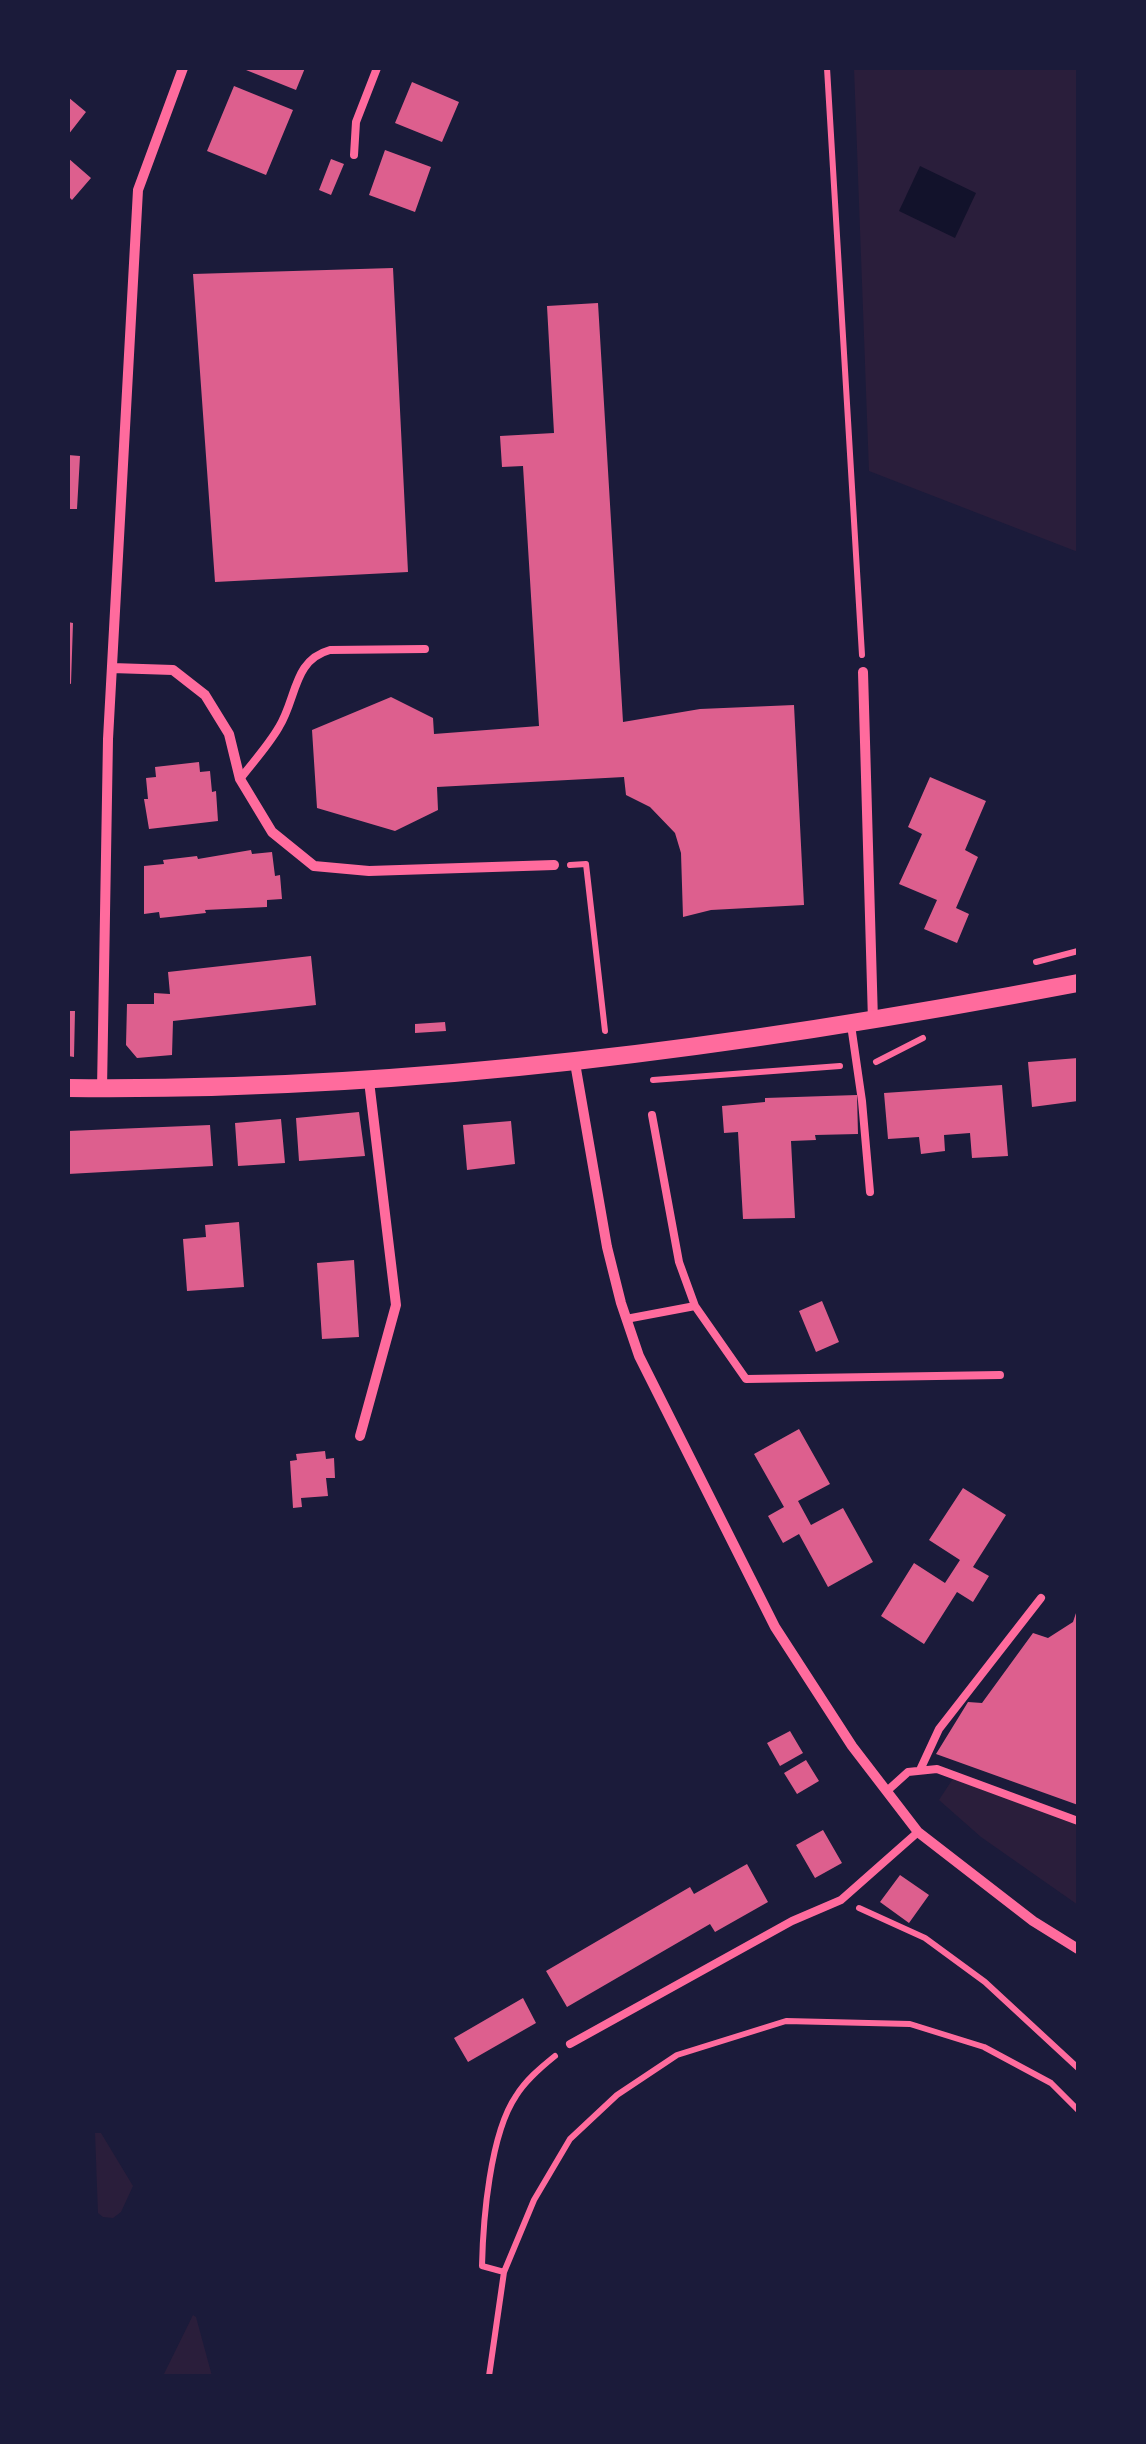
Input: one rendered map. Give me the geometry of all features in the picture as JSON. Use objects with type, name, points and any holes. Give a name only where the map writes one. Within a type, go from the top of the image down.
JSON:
[{"type":"street","points":[[102,1089],[112,668],[138,190],[182,68]]},
{"type":"street","points":[[112,668],[173,670],[205,695],[229,734],[240,779],[272,832],[314,866],[368,871],[554,866]]},
{"type":"street","points":[[863,672],[873,1022]]},
{"type":"street","points":[[68,1088],[369,1082],[575,1063],[873,1022],[1078,983]]},
{"type":"street","points":[[575,1063],[608,1247],[639,1356],[775,1626],[852,1746],[918,1832],[1033,1921],[1078,1950]]},
{"type":"street","points":[[360,1436],[396,1305],[369,1082]]},
{"type":"lane","points":[[354,155],[356,122],[377,68]]},
{"type":"lane","points":[[240,779],[282,723],[303,668],[315,654],[330,650],[425,649]]},
{"type":"lane","points":[[851,1025],[870,1192]]},
{"type":"lane","points":[[652,1115],[679,1262],[695,1306],[746,1378],[1000,1375]]},
{"type":"lane","points":[[626,1319],[695,1306]]},
{"type":"lane","points":[[920,1770],[940,1729],[1041,1598]]},
{"type":"lane","points":[[888,1791],[908,1772],[937,1769],[1078,1821]]},
{"type":"lane","points":[[570,2044],[792,1921],[841,1900],[918,1832]]},
{"type":"path","points":[[828,68],[863,672]]},
{"type":"path","points":[[554,866],[586,864],[605,1030]]},
{"type":"path","points":[[647,1081],[858,1065]]},
{"type":"path","points":[[841,1900],[925,1938],[986,1982],[1078,2068]]},
{"type":"path","points":[[489,2376],[504,2272],[534,2200],[570,2139],[617,2094],[677,2055],[786,2020],[910,2024],[984,2047],[1050,2083],[1078,2110]]},
{"type":"path","points":[[504,2272],[482,2266],[489,2188],[506,2113],[536,2071],[570,2044]]},
{"type":"shaded area","points":[[854,68],[1078,68],[1078,552],[869,471]]},
{"type":"shaded area","points":[[920,166],[976,193],[955,238],[899,211]]},
{"type":"shaded area","points":[[956,1774],[1078,1818],[1078,1905],[981,1837],[939,1800]]},
{"type":"shaded area","points":[[95,2133],[101,2133],[133,2186],[121,2212],[113,2218],[98,2213]]},
{"type":"shaded area","points":[[193,2315],[212,2376],[163,2376]]},
{"type":"building","points":[[241,68],[305,68],[296,90]]},
{"type":"building","points":[[412,82],[459,102],[442,142],[395,123]]},
{"type":"building","points":[[234,86],[293,110],[266,175],[207,151]]},
{"type":"building","points":[[68,97],[86,112],[68,135]]},
{"type":"building","points":[[385,150],[431,167],[415,212],[369,195]]},
{"type":"building","points":[[68,158],[91,178],[72,200],[68,196]]},
{"type":"building","points":[[331,159],[344,164],[331,195],[319,190]]},
{"type":"building","points":[[393,268],[408,572],[215,582],[193,274]]},
{"type":"building","points":[[598,303],[623,722],[700,709],[794,705],[804,905],[711,910],[683,917],[681,853],[675,833],[650,807],[626,795],[624,777],[437,787],[438,810],[395,831],[317,808],[312,730],[391,697],[433,718],[434,734],[539,726],[523,466],[502,467],[500,436],[554,433],[547,306]]},
{"type":"building","points":[[68,455],[80,456],[77,509],[68,509]]},
{"type":"building","points":[[68,622],[73,623],[71,684],[68,683]]},
{"type":"building","points":[[199,762],[200,772],[210,771],[218,821],[149,829],[144,799],[148,799],[146,778],[156,777],[155,767]]},
{"type":"building","points":[[930,777],[986,801],[965,850],[978,857],[956,908],[969,914],[957,943],[924,929],[937,900],[899,884],[922,834],[908,827]]},
{"type":"building","points":[[251,850],[252,854],[272,852],[275,876],[280,875],[282,899],[267,900],[267,907],[205,910],[206,913],[160,918],[159,912],[144,914],[144,866],[164,864],[163,860]]},
{"type":"building","points":[[311,956],[316,1005],[173,1021],[172,1055],[137,1058],[126,1045],[127,1004],[154,1004],[154,993],[170,994],[168,972]]},
{"type":"building","points":[[68,1011],[75,1011],[74,1057],[68,1056]]},
{"type":"building","points":[[445,1022],[446,1031],[415,1033],[415,1024]]},
{"type":"building","points":[[1078,1058],[1078,1101],[1032,1107],[1028,1062]]},
{"type":"building","points":[[1002,1085],[1008,1156],[972,1158],[970,1133],[944,1135],[945,1151],[921,1154],[919,1137],[888,1139],[884,1093]]},
{"type":"building","points":[[857,1095],[858,1134],[815,1135],[816,1140],[791,1141],[795,1218],[743,1219],[738,1132],[724,1133],[722,1106],[765,1102],[765,1098]]},
{"type":"building","points":[[359,1112],[365,1156],[299,1161],[296,1118]]},
{"type":"building","points":[[281,1119],[285,1163],[238,1166],[235,1123]]},
{"type":"building","points":[[511,1121],[515,1164],[467,1170],[463,1125]]},
{"type":"building","points":[[210,1125],[213,1166],[68,1174],[68,1131]]},
{"type":"building","points":[[239,1222],[244,1287],[187,1291],[183,1239],[206,1237],[205,1225]]},
{"type":"building","points":[[354,1260],[359,1337],[322,1339],[317,1263]]},
{"type":"building","points":[[822,1301],[839,1342],[816,1352],[799,1311]]},
{"type":"building","points":[[799,1429],[830,1484],[798,1501],[811,1525],[843,1508],[873,1562],[828,1587],[799,1534],[783,1543],[768,1516],[784,1507],[754,1454]]},
{"type":"building","points":[[325,1451],[326,1459],[334,1458],[335,1478],[326,1478],[328,1496],[301,1498],[302,1507],[293,1508],[290,1461],[297,1460],[296,1454]]},
{"type":"building","points":[[963,1488],[1006,1515],[973,1567],[989,1576],[973,1602],[957,1592],[924,1644],[881,1616],[914,1563],[945,1583],[960,1560],[929,1540]]},
{"type":"building","points":[[1078,1607],[1078,1805],[936,1754],[968,1702],[982,1703],[1033,1633],[1048,1638],[1073,1622]]},
{"type":"building","points":[[790,1731],[803,1753],[780,1766],[767,1743]]},
{"type":"building","points":[[806,1760],[819,1781],[797,1794],[784,1773]]},
{"type":"building","points":[[823,1830],[842,1863],[815,1878],[796,1845]]},
{"type":"building","points":[[747,1864],[768,1902],[715,1932],[710,1924],[567,2007],[546,1971],[690,1887],[694,1894]]},
{"type":"building","points":[[900,1875],[929,1895],[909,1923],[880,1902]]},
{"type":"building","points":[[523,1998],[536,2023],[468,2062],[454,2038]]}]
